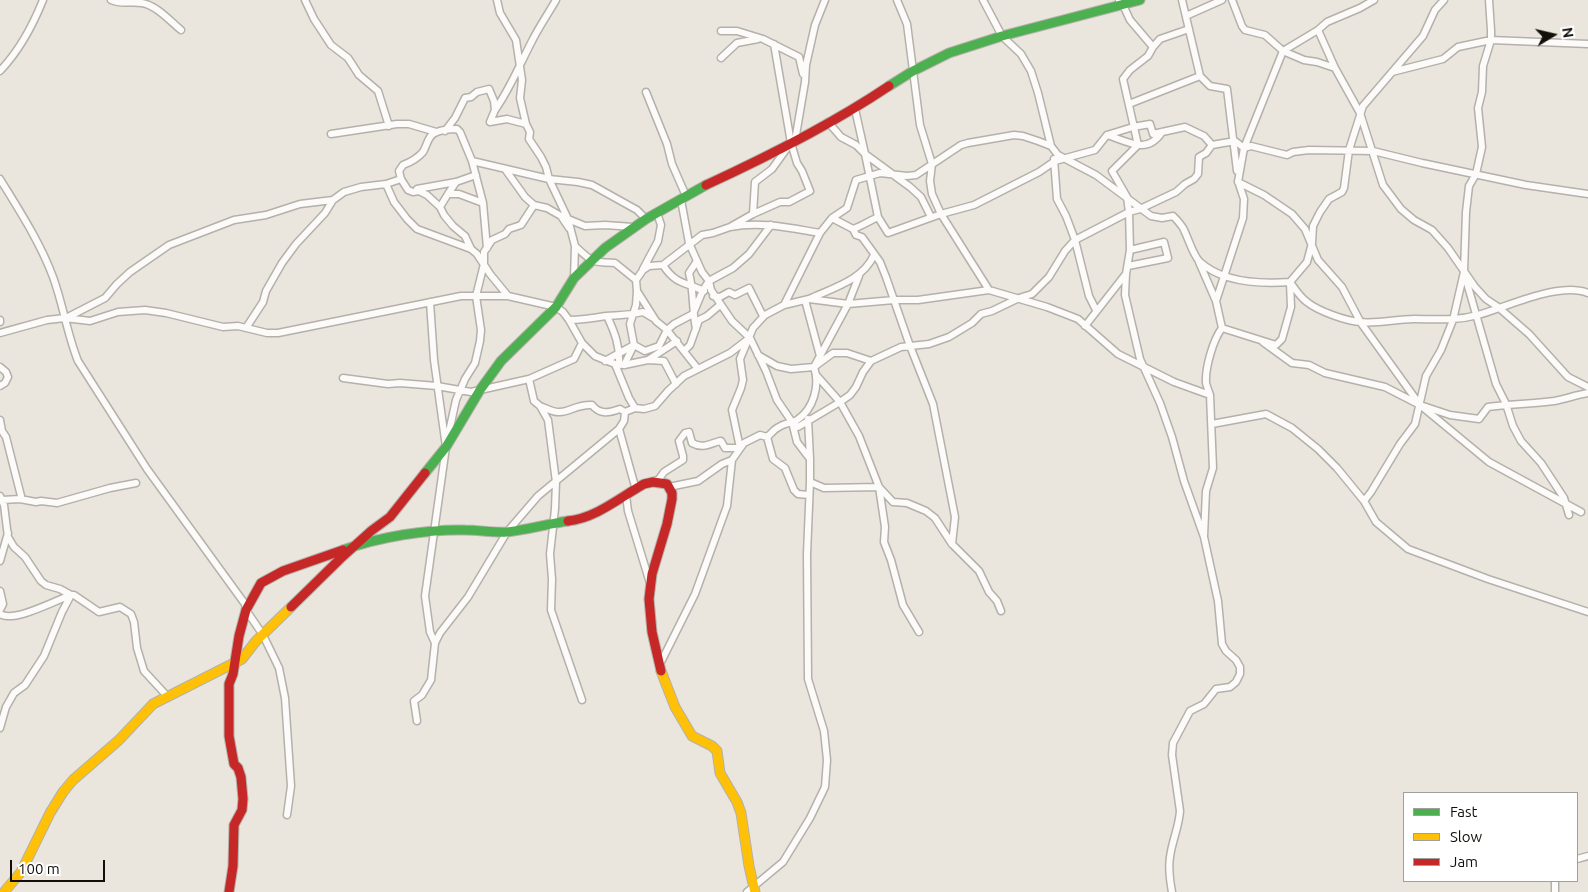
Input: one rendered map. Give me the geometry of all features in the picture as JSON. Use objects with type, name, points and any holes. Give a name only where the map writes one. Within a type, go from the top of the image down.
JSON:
[{"type":"street","points":[[0,71],[17,49],[35,19],[43,0]]},
{"type":"street","points":[[111,0],[123,4],[142,3],[150,5],[181,30]]},
{"type":"street","points":[[305,0],[314,19],[331,45],[348,58],[359,75],[378,91],[389,126]]},
{"type":"street","points":[[497,0],[500,13],[516,40],[522,80],[520,98],[526,124],[530,132],[529,139],[546,167],[549,179],[568,219],[575,246],[574,278]]},
{"type":"street","points":[[526,124],[507,119],[490,122],[538,30],[556,0]]},
{"type":"street","points":[[753,214],[754,182],[772,169],[793,142],[815,24],[826,0]]},
{"type":"street","points":[[897,0],[907,24],[920,125],[932,164],[930,181],[932,194],[941,214],[989,290]]},
{"type":"street","points":[[983,0],[1002,36],[1021,54],[1031,71],[1051,146],[1057,199],[1075,240],[1089,296],[1096,310]]},
{"type":"street","points":[[4,892],[21,872],[50,813],[73,780],[119,740],[153,704],[242,659],[256,641],[371,530],[390,517],[446,447],[480,390],[501,361],[556,307],[574,278],[605,248],[646,219],[855,109],[912,71],[949,53],[1121,2],[1140,0]]},
{"type":"street","points":[[1182,0],[1200,76],[1210,86],[1227,89],[1235,141],[1238,182],[1244,199],[1243,218],[1226,276],[1216,301]]},
{"type":"street","points":[[1186,16],[1222,0]]},
{"type":"street","points":[[1232,0],[1245,30],[1265,35],[1283,52],[1335,68]]},
{"type":"street","points":[[1238,182],[1244,148],[1283,52],[1318,30],[1327,22],[1374,0]]},
{"type":"street","points":[[1222,328],[1276,345],[1282,339],[1292,307],[1290,282],[1307,262],[1314,226],[1320,212],[1329,199],[1342,192],[1344,188],[1349,150],[1363,106],[1423,36],[1436,10],[1444,0]]},
{"type":"street","points":[[1364,501],[1415,424],[1426,376],[1442,350],[1464,272],[1469,186],[1476,174],[1482,147],[1478,108],[1482,92],[1483,66],[1491,40],[1489,0]]},
{"type":"street","points":[[1121,2],[1130,20],[1153,47]]},
{"type":"street","points":[[1138,145],[1123,79],[1130,70],[1148,56],[1160,39],[1189,29]]},
{"type":"street","points":[[1318,30],[1335,68],[1361,115],[1383,185],[1401,209],[1414,220],[1432,230],[1448,248],[1475,287],[1486,299],[1529,334],[1568,377],[1588,387]]},
{"type":"street","points":[[721,31],[736,31],[763,39],[800,57],[804,82]]},
{"type":"street","points":[[721,58],[737,43],[763,39]]},
{"type":"street","points":[[1391,72],[1443,59],[1458,47],[1491,40],[1588,44]]},
{"type":"street","points":[[643,270],[649,266],[663,264],[702,235],[730,227],[753,214],[780,202],[789,202],[810,191],[797,163],[774,44]]},
{"type":"street","points":[[1129,104],[1200,76]]},
{"type":"street","points":[[444,132],[455,118],[465,98],[471,97],[477,92],[489,89],[494,101],[495,110]]},
{"type":"street","points":[[646,92],[667,144],[684,198],[689,243],[697,261],[720,305],[732,321],[750,338],[777,400],[792,422],[798,427],[850,395],[871,361],[901,347],[929,344],[949,337],[972,323],[981,314],[1032,294],[1049,277],[1065,251],[1075,240],[1129,212],[1140,209],[1176,192],[1194,179],[1198,174],[1199,158],[1212,145],[1235,141],[1244,148]]},
{"type":"street","points":[[855,109],[878,218],[888,232],[974,205],[1039,172],[1054,162],[1095,150],[1107,135],[1133,127],[1150,124],[1154,134],[1185,127],[1204,136],[1212,145]]},
{"type":"street","points":[[828,122],[841,137],[856,145],[921,197],[932,217]]},
{"type":"street","points":[[331,134],[409,124],[436,132],[457,129],[472,161],[476,175],[483,203],[487,248]]},
{"type":"street","points":[[436,132],[432,135],[425,150],[413,162],[403,165],[399,171],[402,179],[408,190],[427,195],[440,207],[453,226],[465,236],[471,249],[508,296]]},
{"type":"street","points":[[1107,135],[1138,145],[1149,145],[1157,140],[1162,132]]},
{"type":"street","points":[[784,304],[820,232],[832,218],[848,208],[856,180],[880,173],[916,175],[968,143],[1014,135],[1023,136],[1051,146],[1058,155],[1096,175],[1151,216],[1162,218],[1173,216],[1182,227],[1216,301],[1222,328],[1216,336],[1206,384],[1210,395],[1212,468],[1206,491],[1204,537]]},
{"type":"street","points":[[1138,145],[1112,171],[1126,197],[1129,212],[1130,250],[1126,274],[1128,306],[1140,359],[1172,437],[1184,480],[1204,537],[1218,600],[1222,644],[1240,667],[1240,674],[1236,682],[1230,687],[1216,689],[1204,704],[1190,711],[1172,743],[1180,811],[1180,820],[1170,858],[1169,880],[1172,892]]},
{"type":"street","points":[[1244,148],[1251,146],[1287,155],[1293,152],[1309,150],[1373,151],[1422,164],[1526,186],[1588,194]]},
{"type":"street","points":[[472,161],[549,179],[592,185],[636,210],[646,219]]},
{"type":"street","points":[[505,169],[525,197],[534,205],[547,208],[561,216],[570,229]]},
{"type":"street","points":[[408,190],[432,188],[476,175]]},
{"type":"street","points":[[0,179],[34,236],[53,277],[78,361],[147,469],[245,604],[246,610],[263,635],[279,668],[285,698],[291,786],[287,815]]},
{"type":"street","points":[[246,328],[263,302],[266,291],[282,263],[333,200],[344,192],[402,179]]},
{"type":"street","points":[[440,207],[456,182]]},
{"type":"street","points":[[1238,182],[1264,195],[1292,214],[1305,229],[1318,260],[1342,287],[1361,322],[1420,406],[1450,415],[1479,419],[1488,407],[1555,401],[1572,395],[1588,393]]},
{"type":"street","points":[[386,184],[394,202],[406,219],[416,228],[471,249]]},
{"type":"street","points":[[448,194],[459,194],[483,203]]},
{"type":"street","points":[[0,334],[38,323],[73,316],[106,298],[130,272],[174,242],[234,220],[266,215],[300,204],[333,200]]},
{"type":"street","points":[[435,643],[430,632],[425,596],[446,447],[456,400],[465,379],[475,363],[480,341],[481,330],[476,296],[484,264],[483,257],[492,240],[506,234],[509,229],[521,225],[534,205]]},
{"type":"street","points":[[636,280],[658,241],[661,225],[657,213]]},
{"type":"street","points":[[832,218],[853,228],[878,218]]},
{"type":"street","points":[[568,219],[584,226],[605,225],[632,228],[637,226]]},
{"type":"street","points":[[730,227],[750,224],[771,225],[820,232]]},
{"type":"street","points":[[634,345],[645,351],[659,346],[667,330],[693,314],[709,281],[734,268],[759,243],[771,225]]},
{"type":"street","points":[[853,228],[856,235],[862,236],[880,262],[933,404],[955,517],[952,544]]},
{"type":"street","points":[[1128,266],[1168,258],[1164,242],[1130,250]]},
{"type":"street","points":[[575,246],[591,261],[603,264],[615,263],[636,280],[638,291],[630,324],[634,345],[619,365]]},
{"type":"street","points":[[752,890],[783,862],[810,818],[825,787],[827,760],[824,731],[808,679],[807,554],[810,459],[808,410],[816,391],[817,376],[814,367],[848,304],[859,276],[871,262],[874,255]]},
{"type":"street","points":[[696,329],[693,314],[693,287],[689,273],[697,261]]},
{"type":"street","points":[[1199,262],[1226,276],[1247,282],[1290,282]]},
{"type":"street","points":[[663,264],[669,274],[678,282],[703,290],[715,297],[720,297],[729,292],[735,295],[745,288],[749,288],[763,316]]},
{"type":"street","points":[[1464,272],[1496,384],[1506,404],[1513,426],[1521,441],[1540,463],[1564,498],[1569,515]]},
{"type":"street","points":[[1085,326],[1126,274]]},
{"type":"street","points":[[740,448],[732,410],[743,380],[740,359],[742,351],[750,338],[753,328],[763,316],[784,304],[807,300],[859,276]]},
{"type":"street","points":[[1290,282],[1308,303],[1326,312],[1361,322],[1412,319],[1452,320],[1476,315],[1547,293],[1571,289],[1588,293]]},
{"type":"street","points":[[807,300],[848,304],[918,300],[989,290],[1019,298],[1078,319],[1118,354],[1174,382],[1210,395]]},
{"type":"street","points":[[638,291],[656,321]]},
{"type":"street","points":[[65,318],[90,321],[118,312],[145,310],[166,313],[223,327],[238,326],[267,333],[278,333],[461,296],[508,296],[556,307],[569,320],[582,343],[595,356],[605,361],[619,365],[648,360],[664,361],[676,384]]},
{"type":"street","points":[[807,300],[820,356]]},
{"type":"street","points":[[430,302],[437,386],[446,447]]},
{"type":"street","points":[[684,351],[690,345],[699,320],[708,316],[720,305]]},
{"type":"street","points":[[569,320],[586,320],[643,312],[667,330],[698,369]]},
{"type":"street","points":[[607,316],[618,338],[619,365],[629,398],[635,408]]},
{"type":"street","points":[[625,412],[635,408],[644,409],[655,406],[684,376],[730,353],[750,338]]},
{"type":"street","points":[[648,360],[677,341]]},
{"type":"street","points":[[1263,342],[1292,363],[1385,387],[1420,406],[1489,462],[1581,512]]},
{"type":"street","points":[[343,378],[388,384],[400,383],[461,390],[480,390],[529,379],[574,359],[582,343]]},
{"type":"street","points":[[605,361],[634,345]]},
{"type":"street","points":[[757,354],[777,366],[791,369],[814,367],[833,353],[847,353],[871,361]]},
{"type":"street","points":[[0,367],[6,372],[8,377],[5,383],[0,386]]},
{"type":"street","points":[[817,376],[840,402],[859,436],[879,486],[885,528],[884,542],[903,605],[919,632]]},
{"type":"street","points":[[529,379],[534,401],[552,411],[561,412],[586,404],[592,405],[596,410],[602,412],[620,409],[625,412]]},
{"type":"street","points":[[540,406],[548,420],[556,482],[550,554],[551,610],[582,700]]},
{"type":"street","points":[[767,437],[780,426],[796,420],[808,410]]},
{"type":"street","points":[[417,721],[414,701],[422,695],[431,680],[435,643],[440,633],[468,597],[507,532],[538,496],[619,429],[624,421],[625,412]]},
{"type":"street","points":[[1212,424],[1266,414],[1292,428],[1318,449],[1337,468],[1364,501],[1376,522],[1408,549],[1488,579],[1588,612]]},
{"type":"street","points":[[0,420],[2,431],[8,442],[20,499]]},
{"type":"street","points":[[792,422],[797,442],[810,459]]},
{"type":"street","points":[[619,429],[636,490]]},
{"type":"street","points":[[229,892],[233,866],[234,825],[242,810],[243,800],[240,777],[238,768],[234,764],[229,736],[229,684],[246,610],[261,583],[283,571],[356,545],[408,534],[465,530],[507,532],[580,520],[596,514],[644,484],[659,479],[664,472],[682,460],[684,456],[678,441],[685,433],[689,432],[692,443],[699,447],[721,441],[725,448],[740,448]]},
{"type":"street","points":[[660,664],[695,594],[727,506],[732,460],[744,443],[760,435],[767,437]]},
{"type":"street","points":[[767,437],[773,459],[784,468],[794,490],[798,494],[810,495]]},
{"type":"street","points":[[653,482],[667,484],[670,487],[682,486],[698,481],[722,464],[732,460]]},
{"type":"street","points":[[810,482],[824,488],[879,486]]},
{"type":"street","points":[[136,483],[110,488],[57,503],[1,498],[8,537],[14,547],[25,557],[41,581],[46,585],[71,595],[74,594],[99,612],[120,607],[131,614],[137,648],[144,671],[167,696]]},
{"type":"street","points":[[879,486],[893,502],[907,503],[926,511],[935,518],[952,544],[979,571],[1001,611]]},
{"type":"street","points":[[670,487],[671,510],[654,570],[649,600],[652,632],[662,676],[672,700],[693,736],[699,742],[711,744],[719,755],[719,771],[739,807],[744,824],[752,890]]},
{"type":"street","points":[[626,495],[630,518],[651,587]]},
{"type":"street","points":[[0,561],[8,532]]},
{"type":"street","points":[[0,591],[3,604],[0,610]]},
{"type":"street","points":[[0,614],[4,617],[12,617],[24,614],[71,595]]},
{"type":"street","points":[[0,728],[6,707],[14,693],[25,685],[44,656],[71,595]]},
{"type":"street","points":[[0,706],[4,719]]},
{"type":"traffic: fast","points":[[889,86],[913,71],[949,53],[1002,36],[1140,0]]},
{"type":"traffic: fast","points":[[425,473],[446,447],[480,390],[501,361],[556,307],[574,278],[605,248],[646,219],[706,185]]},
{"type":"traffic: fast","points":[[343,550],[372,541],[419,532],[450,530],[507,532],[568,521]]},
{"type":"traffic: slow","points":[[4,892],[21,872],[50,813],[73,780],[119,740],[153,704],[242,659],[256,641],[291,607]]},
{"type":"traffic: slow","points":[[661,671],[675,707],[692,736],[712,746],[717,751],[720,773],[737,802],[741,813],[755,892]]},
{"type":"traffic: jam","points":[[706,185],[799,139],[845,114],[889,86]]},
{"type":"traffic: jam","points":[[291,607],[340,559],[371,531],[390,517],[425,473]]},
{"type":"traffic: jam","points":[[568,521],[598,512],[644,484],[653,482],[667,484],[672,493],[672,499],[667,524],[652,574],[649,599],[652,632],[661,671]]},
{"type":"traffic: jam","points":[[229,892],[233,866],[234,825],[242,810],[243,799],[241,777],[238,768],[234,764],[229,736],[229,684],[233,674],[239,636],[246,610],[261,583],[283,571],[343,550]]}]
